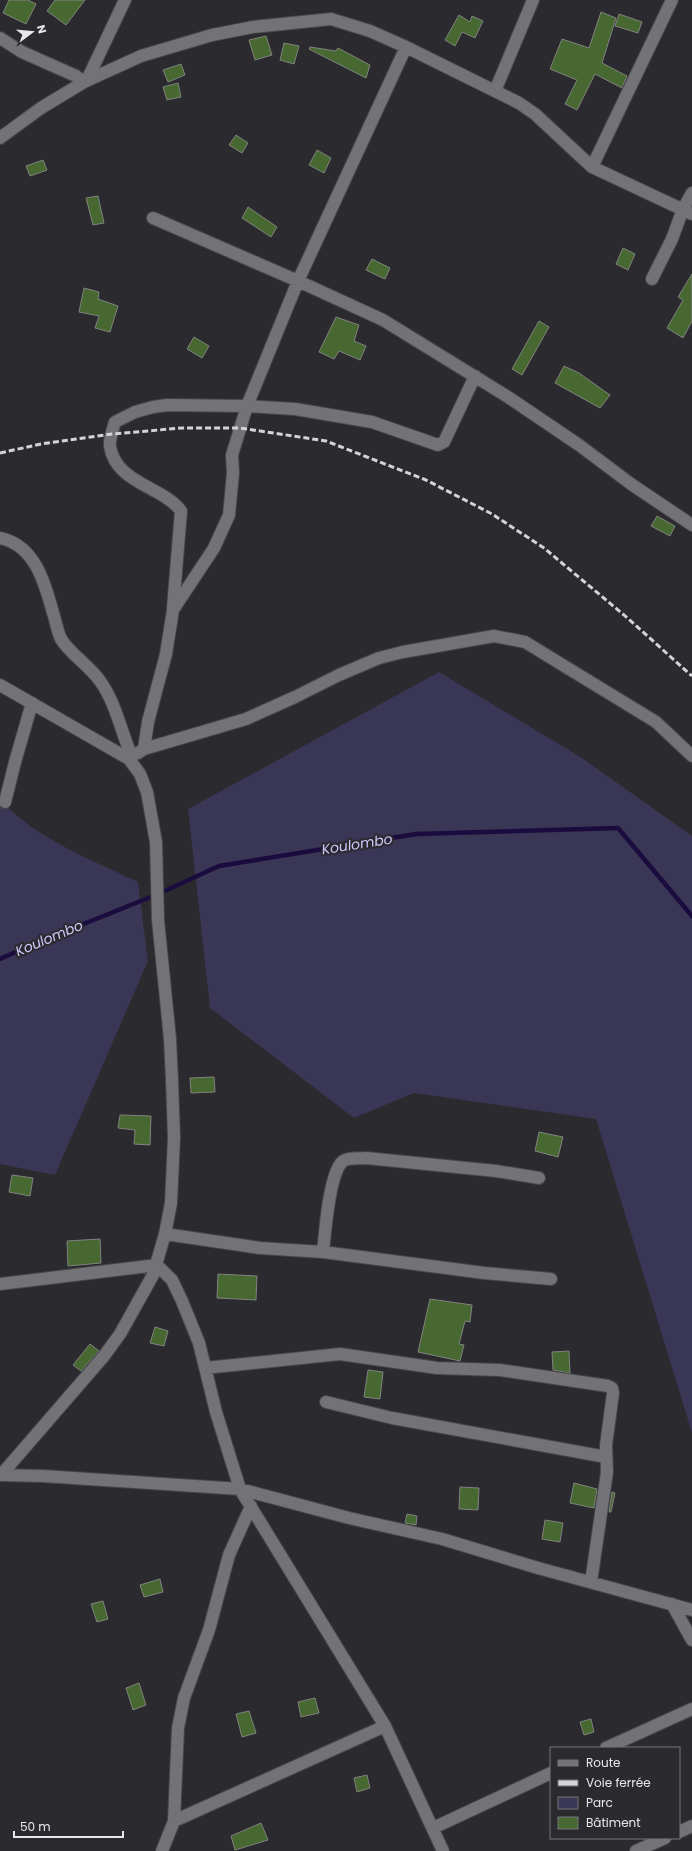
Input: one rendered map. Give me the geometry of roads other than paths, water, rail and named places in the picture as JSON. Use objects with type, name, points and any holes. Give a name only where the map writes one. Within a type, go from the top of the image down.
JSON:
[{"type":"street","points":[[85,81],[125,0]]},
{"type":"street","points":[[495,91],[533,0]]},
{"type":"street","points":[[592,167],[672,0]]},
{"type":"street","points":[[0,138],[42,108],[85,81],[141,56],[212,35],[253,27],[331,19],[370,31],[406,46],[519,103],[536,114],[592,167],[687,212]]},
{"type":"street","points":[[0,38],[22,52],[85,81]]},
{"type":"street","points":[[173,610],[214,548],[229,515],[233,473],[232,455],[247,406],[298,281],[406,46]]},
{"type":"street","points":[[652,278],[687,212],[692,193]]},
{"type":"street","points":[[153,218],[383,320],[475,376],[579,445],[631,484],[692,525]]},
{"type":"street","points":[[144,749],[148,722],[166,654],[173,610],[181,511],[177,505],[141,484],[123,471],[114,459],[110,445],[115,422],[135,412],[153,406],[167,404],[295,409],[372,422],[438,445],[444,442],[475,376]]},
{"type":"street","points":[[0,538],[18,545],[29,554],[47,588],[60,637],[68,649],[90,668],[101,682],[112,703],[131,758],[140,774],[147,792],[155,831],[157,851],[158,920],[170,1039],[174,1138],[171,1203],[165,1234],[153,1275],[120,1334],[104,1356],[1,1475]]},
{"type":"street","points":[[131,758],[144,749],[246,719],[339,675],[379,658],[402,652],[494,636],[525,642],[656,722],[692,756]]},
{"type":"street","points":[[0,685],[131,758]]},
{"type":"street","points":[[5,802],[32,703]]},
{"type":"street","points":[[323,1252],[327,1213],[334,1182],[342,1162],[347,1159],[366,1158],[481,1169],[539,1178]]},
{"type":"street","points":[[165,1234],[260,1248],[323,1252],[484,1273],[551,1279]]},
{"type":"street","points":[[0,1284],[157,1265]]},
{"type":"street","points":[[157,1265],[172,1280],[182,1301],[198,1343],[216,1412],[240,1489],[385,1726],[443,1851]]},
{"type":"street","points":[[205,1368],[340,1354],[437,1368],[500,1370],[608,1386],[612,1388],[613,1393],[606,1445],[607,1472],[591,1582]]},
{"type":"street","points":[[326,1402],[392,1418],[606,1457]]},
{"type":"street","points":[[1,1475],[43,1476],[240,1489],[349,1518],[442,1539],[692,1610]]},
{"type":"street","points":[[162,1851],[174,1821],[178,1728],[181,1712],[209,1630],[229,1555],[251,1506]]},
{"type":"street","points":[[672,1604],[692,1640]]},
{"type":"street","points":[[608,1747],[692,1709]]},
{"type":"street","points":[[174,1821],[385,1726]]},
{"type":"street","points":[[432,1828],[550,1773]]},
{"type":"street","points":[[680,1832],[692,1826]]},
{"type":"street","points":[[636,1851],[663,1839]]},
{"type":"waterway","name":"Koulombo","points":[[0,959],[158,894],[219,866],[416,834],[618,828],[692,916]]},
{"type":"railway","points":[[0,453],[41,444],[112,434],[182,428],[240,428],[326,441],[426,480],[492,514],[544,548],[624,615],[692,676]]}]
